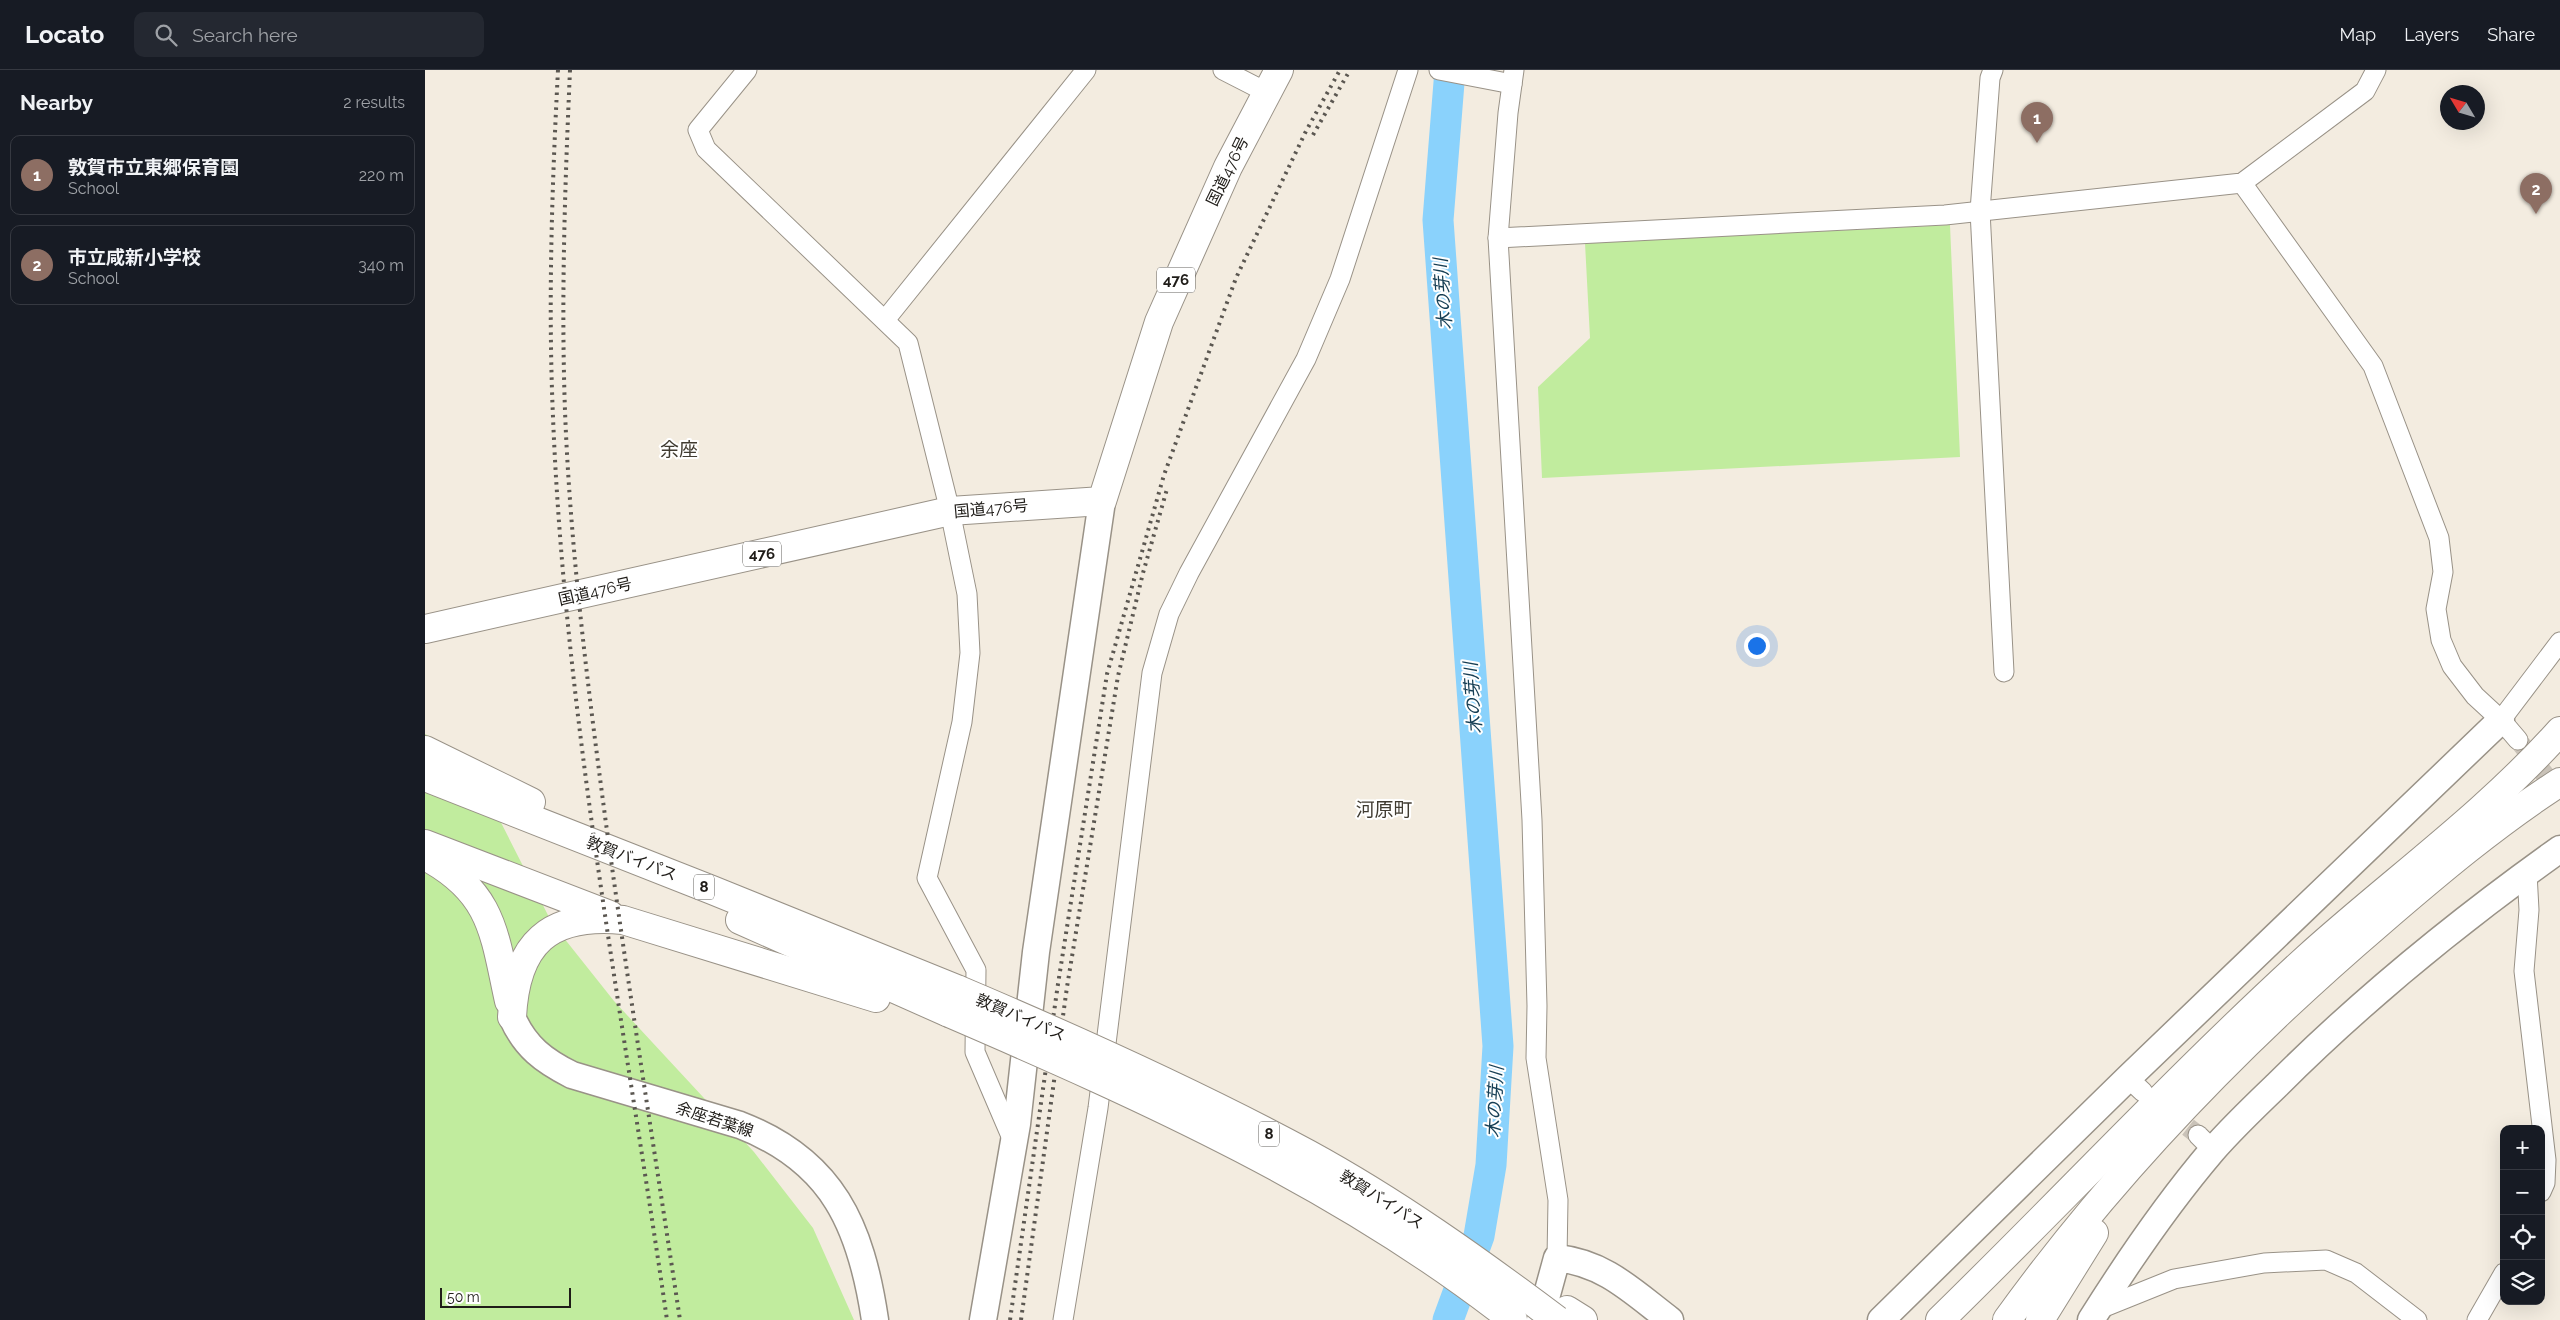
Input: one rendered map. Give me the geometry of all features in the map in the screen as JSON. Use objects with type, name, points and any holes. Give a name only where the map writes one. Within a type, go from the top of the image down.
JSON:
[{"type":"highway","name":"国道476号","points":[[425,629],[950,511],[1102,501],[1159,322],[1192,242],[1273,81]]},
{"type":"highway","points":[[1940,1320],[2264,998],[2343,927],[2495,798],[2560,731]]},
{"type":"highway","points":[[425,750],[712,890]]},
{"type":"highway","name":"敦賀バイパス","points":[[436,782],[712,890],[951,1008],[1002,1036],[1147,1100],[1292,1175],[1421,1253],[1513,1320]]},
{"type":"highway","name":"敦賀バイパス","points":[[436,782],[788,942],[951,1008],[1079,1042],[1383,1192],[1449,1231],[1569,1317]]},
{"type":"highway","points":[[2007,1320],[2086,1219],[2197,1095],[2289,1002],[2426,882],[2495,826],[2560,782]]},
{"type":"highway","points":[[425,844],[623,920],[951,1008]]},
{"type":"highway","points":[[425,856],[460,878],[475,893],[487,914],[496,941],[513,1017]]},
{"type":"highway","points":[[513,1017],[514,991],[519,969],[529,952],[541,938],[569,922],[601,918],[623,920]]},
{"type":"highway","points":[[1985,1320],[2074,1206],[2222,1040]]},
{"type":"highway","points":[[2039,1320],[2107,1213],[2197,1095]]},
{"type":"street","points":[[747,70],[698,130],[700,138],[706,149],[908,343],[950,511],[967,594],[970,653],[962,722],[927,878],[976,970],[975,1052],[1014,1143]]},
{"type":"street","points":[[885,320],[1086,70]]},
{"type":"street","points":[[1223,70],[1273,81]]},
{"type":"street","points":[[1063,1320],[1098,1108],[1151,672],[1169,614],[1181,589],[1310,350],[1341,279],[1408,70]]},
{"type":"street","points":[[1439,70],[1492,80],[1513,77],[1498,238],[1533,820],[1537,1006],[1536,1058],[1558,1200],[1557,1258],[1539,1320]]},
{"type":"street","points":[[1993,70],[1989,86],[1980,211],[2004,672]]},
{"type":"street","points":[[1498,238],[1945,215],[2242,183],[2365,91],[2376,70]]},
{"type":"street","points":[[2242,183],[2373,366],[2439,538],[2443,572],[2437,609],[2441,640],[2452,666],[2475,696],[2501,720],[2518,740]]},
{"type":"street","points":[[983,1320],[1014,1143],[1038,933],[1102,501]]},
{"type":"street","points":[[1881,1320],[2135,1085],[2501,720],[2560,642]]},
{"type":"street","points":[[2094,1315],[2166,1208],[2206,1143],[2380,989],[2465,918],[2560,849]]},
{"type":"street","points":[[2527,873],[2529,910],[2525,972],[2545,1170]]},
{"type":"street","name":"余座若葉線","points":[[513,1017],[519,1034],[532,1049],[551,1064],[572,1075],[740,1125],[786,1147],[805,1161],[834,1196],[853,1231],[868,1279],[885,1320]]},
{"type":"street","points":[[1557,1258],[1576,1260],[1601,1269],[1670,1320]]},
{"type":"street","points":[[2094,1315],[2174,1278],[2264,1263],[2326,1260],[2356,1273],[2417,1320]]},
{"type":"street","name":"余座若葉線","points":[[868,1279],[875,1320]]},
{"type":"street","points":[[2477,1320],[2500,1280]]},
{"type":"green space","points":[[1950,225],[1960,457],[1542,478],[1538,387],[1590,338],[1585,243]]},
{"type":"green space","points":[[425,734],[457,750],[488,797],[552,923],[614,1001],[754,1152],[813,1228],[854,1320],[425,1320]]},
{"type":"waterway","name":"木の芽川","points":[[1448,1320],[1479,1236],[1491,1165],[1498,1046],[1438,220],[1450,70]]},
{"type":"tunnel","points":[[2518,740],[2560,794]]},
{"type":"tunnel","points":[[2166,1110],[2198,1135]]},
{"type":"railway","points":[[558,70],[552,200],[551,331],[553,417],[560,530],[570,643],[598,870],[667,1320]]},
{"type":"railway","points":[[570,70],[563,326],[567,460],[579,607],[612,866],[680,1320]]},
{"type":"railway","points":[[1010,1320],[1058,984],[1107,674],[1164,475],[1236,278],[1306,131],[1340,70]]},
{"type":"railway","points":[[1313,135],[1350,70]]},
{"type":"railway","points":[[1021,1320],[1067,987],[1118,676],[1143,573],[1167,489]]},
{"type":"place","name":"敦賀市立東郷保育園","points":[[2037,143]]},
{"type":"place","name":"市立咸新小学校","points":[[2536,214]]},
{"type":"district","name":"余座","points":[[679,449]]},
{"type":"district","name":"河原町","points":[[1384,809]]}]
